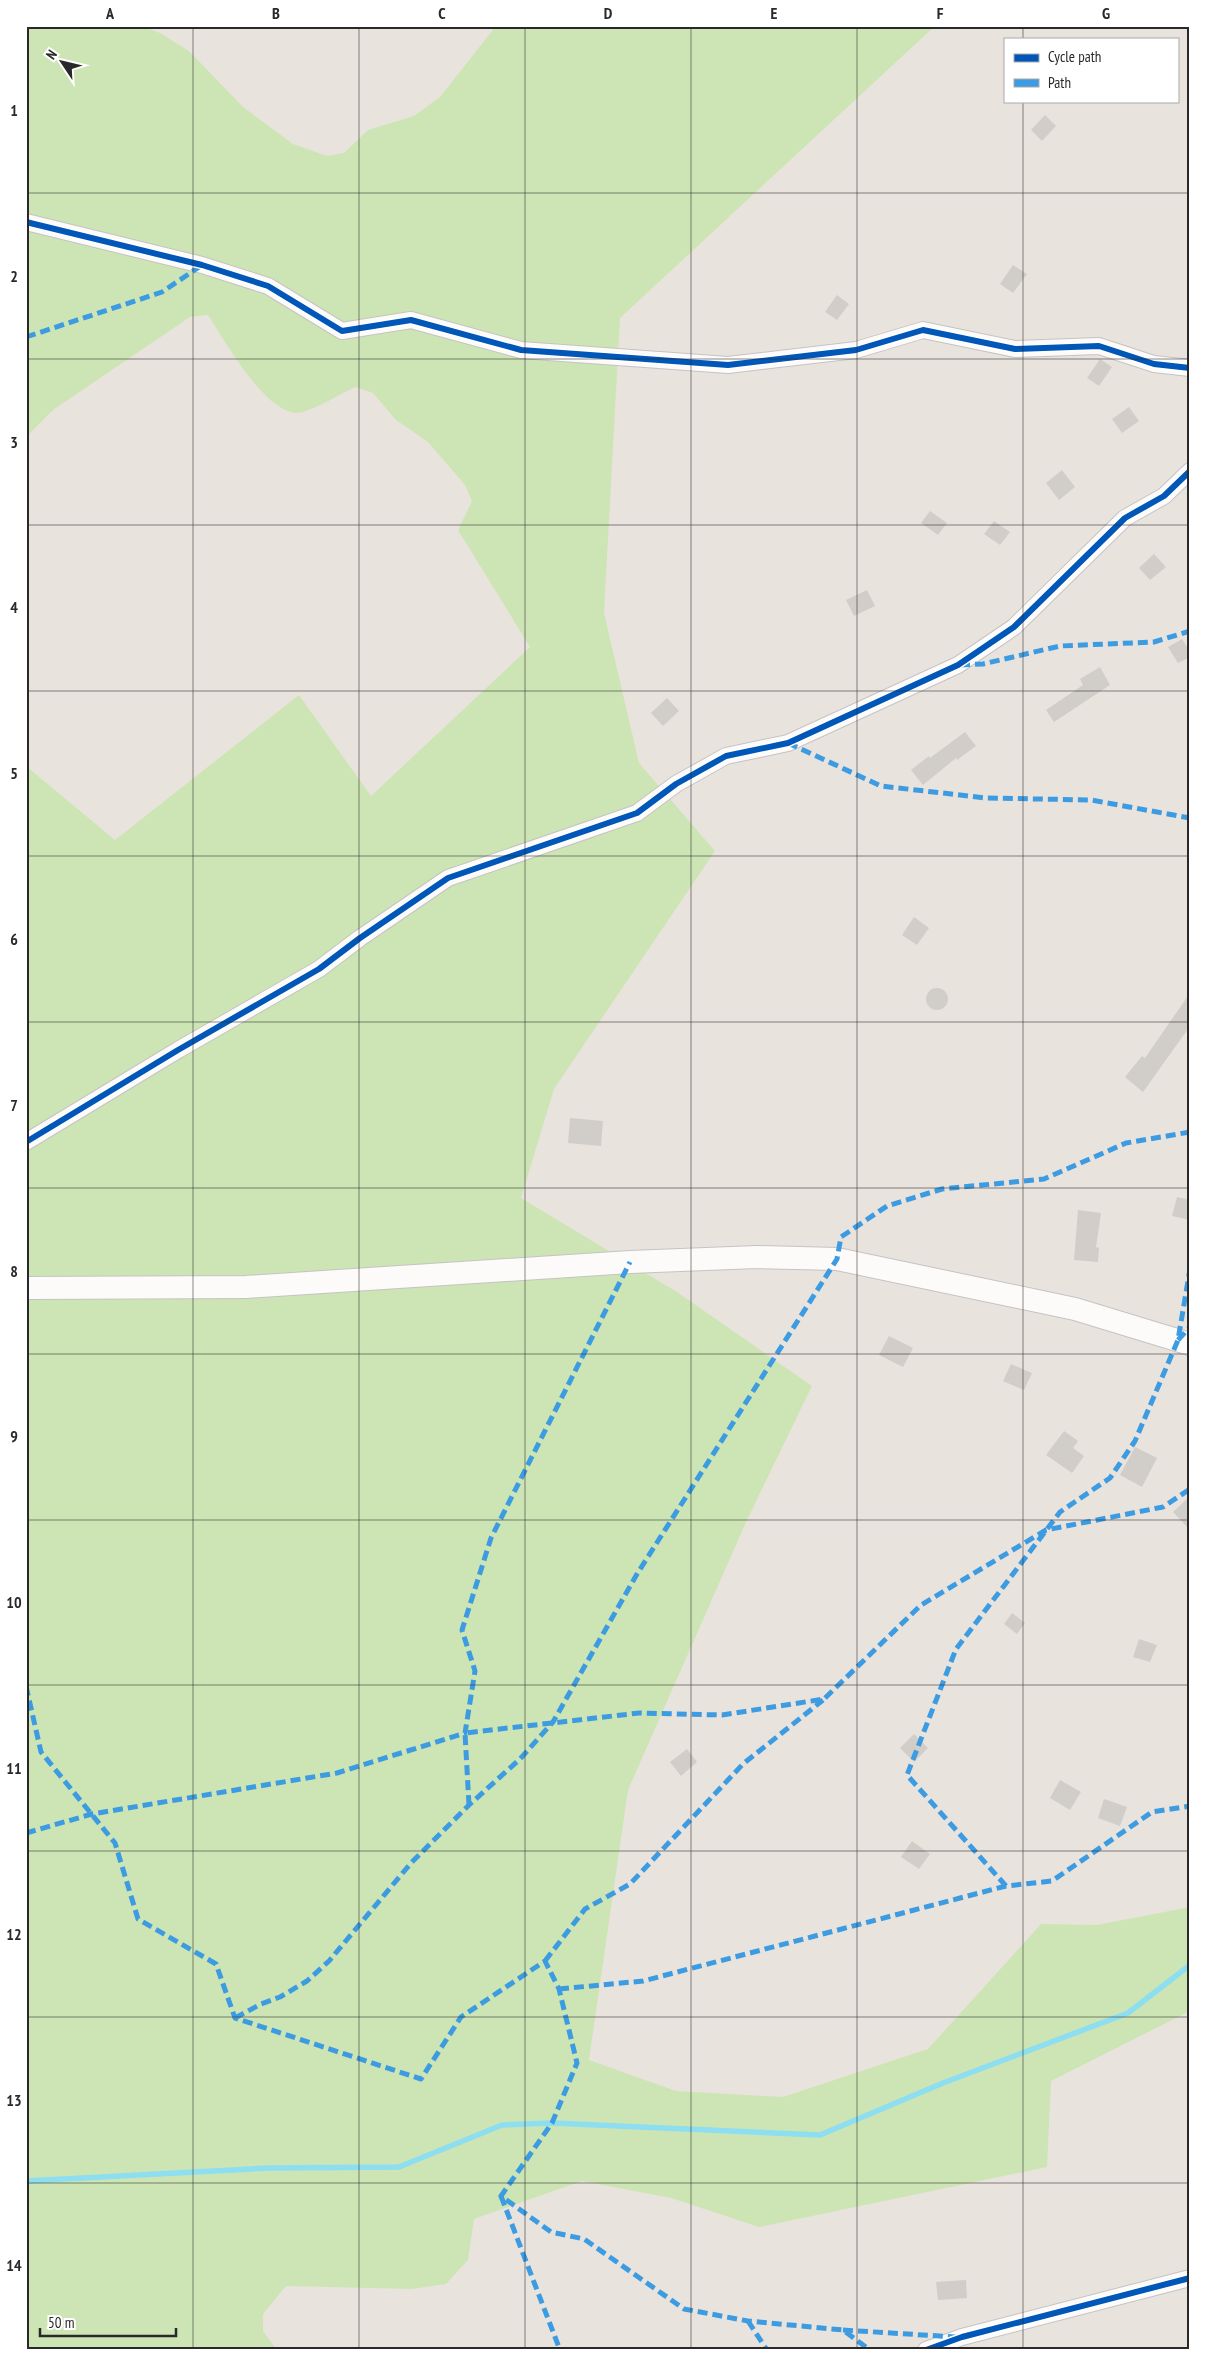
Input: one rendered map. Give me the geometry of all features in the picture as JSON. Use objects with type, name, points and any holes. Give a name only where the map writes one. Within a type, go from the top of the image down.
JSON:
[{"type":"main road","points":[[26,1288],[246,1287],[630,1262],[757,1257],[837,1259],[1076,1309],[1190,1344]]},
{"type":"street","points":[[26,222],[202,265],[268,286],[342,331],[411,320],[521,350],[728,365],[856,350],[923,330],[1015,349],[1099,346],[1154,364],[1190,368]]},
{"type":"street","points":[[26,1142],[178,1050],[319,969],[360,938],[448,878],[637,812],[676,784],[726,756],[788,742],[958,665],[1014,627],[1125,518],[1164,496],[1190,471]]},
{"type":"street","points":[[926,2350],[962,2337],[1190,2278]]},
{"type":"green space","points":[[26,26],[141,26],[160,33],[189,51],[243,107],[293,144],[327,156],[344,153],[368,130],[414,116],[440,97],[496,26],[935,26],[620,318],[604,613],[639,763],[715,851],[554,1089],[521,1198],[677,1292],[812,1386],[747,1520],[628,1790],[589,2060],[676,2091],[783,2097],[928,2049],[1041,1924],[1097,1925],[1190,1907],[1190,2011],[1051,2081],[1047,2167],[759,2227],[671,2198],[582,2181],[474,2219],[468,2260],[446,2284],[412,2289],[286,2286],[263,2314],[263,2331],[277,2350],[26,2350],[26,766],[115,840],[299,695],[371,796],[530,647],[458,530],[472,501],[465,485],[428,442],[396,420],[373,393],[355,387],[303,412],[290,412],[276,404],[262,392],[236,359],[208,315],[190,317],[53,410],[26,437]]},
{"type":"building","points":[[1045,115],[1056,126],[1042,141],[1031,130]]},
{"type":"building","points":[[1013,265],[1027,274],[1013,293],[1000,284]]},
{"type":"building","points":[[837,295],[849,304],[837,320],[825,312]]},
{"type":"building","points":[[1100,359],[1112,367],[1099,386],[1087,378]]},
{"type":"building","points":[[1129,407],[1139,421],[1122,433],[1112,419]]},
{"type":"building","points":[[1062,470],[1075,487],[1059,500],[1046,483]]},
{"type":"building","points":[[930,511],[947,523],[938,535],[921,523]]},
{"type":"building","points":[[994,521],[1010,532],[1000,545],[984,534]]},
{"type":"building","points":[[1154,554],[1166,567],[1150,580],[1139,568]]},
{"type":"building","points":[[867,590],[875,606],[854,616],[846,600]]},
{"type":"building","points":[[1182,639],[1190,652],[1190,657],[1178,663],[1168,647]]},
{"type":"building","points":[[1100,667],[1110,685],[1054,722],[1046,710],[1083,685],[1080,679]]},
{"type":"building","points":[[667,698],[679,711],[663,726],[651,713]]},
{"type":"building","points":[[965,732],[976,746],[957,760],[956,758],[923,785],[911,770]]},
{"type":"building","points":[[914,917],[929,928],[917,945],[902,935]]},
{"type":"building","points":[[937,988],[945,991],[948,999],[945,1007],[937,1010],[929,1007],[926,999],[929,991]]},
{"type":"building","points":[[1190,993],[1190,1026],[1143,1092],[1125,1077],[1142,1056],[1145,1058]]},
{"type":"building","points":[[570,1118],[603,1121],[601,1146],[568,1143]]},
{"type":"building","points":[[1177,1197],[1190,1200],[1190,1220],[1172,1216]]},
{"type":"building","points":[[1078,1210],[1101,1213],[1096,1247],[1099,1248],[1098,1262],[1074,1260]]},
{"type":"building","points":[[889,1336],[913,1348],[903,1367],[879,1355]]},
{"type":"building","points":[[1011,1364],[1032,1373],[1024,1390],[1003,1381]]},
{"type":"building","points":[[1064,1431],[1078,1441],[1073,1448],[1084,1456],[1072,1473],[1046,1455]]},
{"type":"building","points":[[1135,1447],[1157,1458],[1142,1487],[1120,1475]]},
{"type":"building","points":[[1190,1496],[1190,1530],[1173,1512]]},
{"type":"building","points":[[1012,1613],[1025,1623],[1017,1634],[1004,1624]]},
{"type":"building","points":[[1139,1639],[1157,1645],[1150,1662],[1133,1657]]},
{"type":"building","points":[[914,1734],[928,1748],[914,1762],[900,1748]]},
{"type":"building","points":[[687,1749],[697,1762],[681,1776],[670,1762]]},
{"type":"building","points":[[1060,1780],[1081,1792],[1070,1810],[1050,1798]]},
{"type":"building","points":[[1104,1799],[1127,1807],[1120,1826],[1098,1818]]},
{"type":"building","points":[[912,1841],[930,1854],[919,1869],[901,1857]]},
{"type":"building","points":[[966,2280],[967,2298],[938,2300],[936,2282]]},
{"type":"waterway","points":[[26,2181],[270,2168],[399,2167],[502,2125],[552,2123],[820,2135],[943,2083],[1128,2013],[1190,1965]]},
{"type":"marked path","points":[[26,337],[162,292],[202,265]]},
{"type":"marked path","points":[[960,665],[983,664],[1060,646],[1154,642],[1190,631]]},
{"type":"marked path","points":[[788,743],[881,786],[986,798],[1091,800],[1190,818]]},
{"type":"marked path","points":[[235,2018],[261,2004],[280,1997],[307,1981],[329,1961],[411,1863],[469,1805],[520,1759],[553,1722],[637,1574],[837,1259],[841,1237],[887,1206],[942,1189],[1044,1179],[1126,1143],[1190,1132]]},
{"type":"marked path","points":[[26,1833],[92,1814],[337,1773],[465,1733],[475,1671],[462,1630],[491,1538],[630,1262]]},
{"type":"marked path","points":[[1006,1886],[907,1775],[956,1649],[1060,1512],[1110,1478],[1135,1441],[1178,1340],[1190,1269]]},
{"type":"marked path","points":[[1178,1340],[1190,1327]]},
{"type":"marked path","points":[[469,1805],[465,1733],[639,1713],[722,1715],[824,1699],[921,1605],[1046,1530],[1163,1507],[1190,1489]]},
{"type":"marked path","points":[[26,1686],[41,1752],[115,1843],[138,1919],[216,1964],[235,2018],[421,2079],[461,2017],[545,1961],[559,1989],[577,2063],[552,2123],[501,2196],[551,2232],[584,2239],[684,2309],[748,2321],[843,2330],[870,2350]]},
{"type":"marked path","points":[[545,1961],[585,1909],[630,1884],[743,1764],[823,1700]]},
{"type":"marked path","points":[[559,1989],[643,1981],[1006,1886],[1052,1881],[1152,1812],[1190,1806]]},
{"type":"marked path","points":[[501,2196],[560,2350]]},
{"type":"marked path","points":[[748,2321],[767,2350]]},
{"type":"marked path","points":[[843,2330],[955,2337]]},
{"type":"cycle path","points":[[26,222],[202,265],[268,286],[342,331],[411,320],[521,350],[728,365],[856,350],[923,330],[1015,349],[1099,346],[1154,364],[1190,368]]},
{"type":"cycle path","points":[[26,1142],[178,1050],[319,969],[360,938],[448,878],[637,813],[676,784],[726,756],[788,743],[958,665],[1014,627],[1125,518],[1164,496],[1190,471]]},
{"type":"cycle path","points":[[926,2350],[962,2337],[1190,2278]]}]
